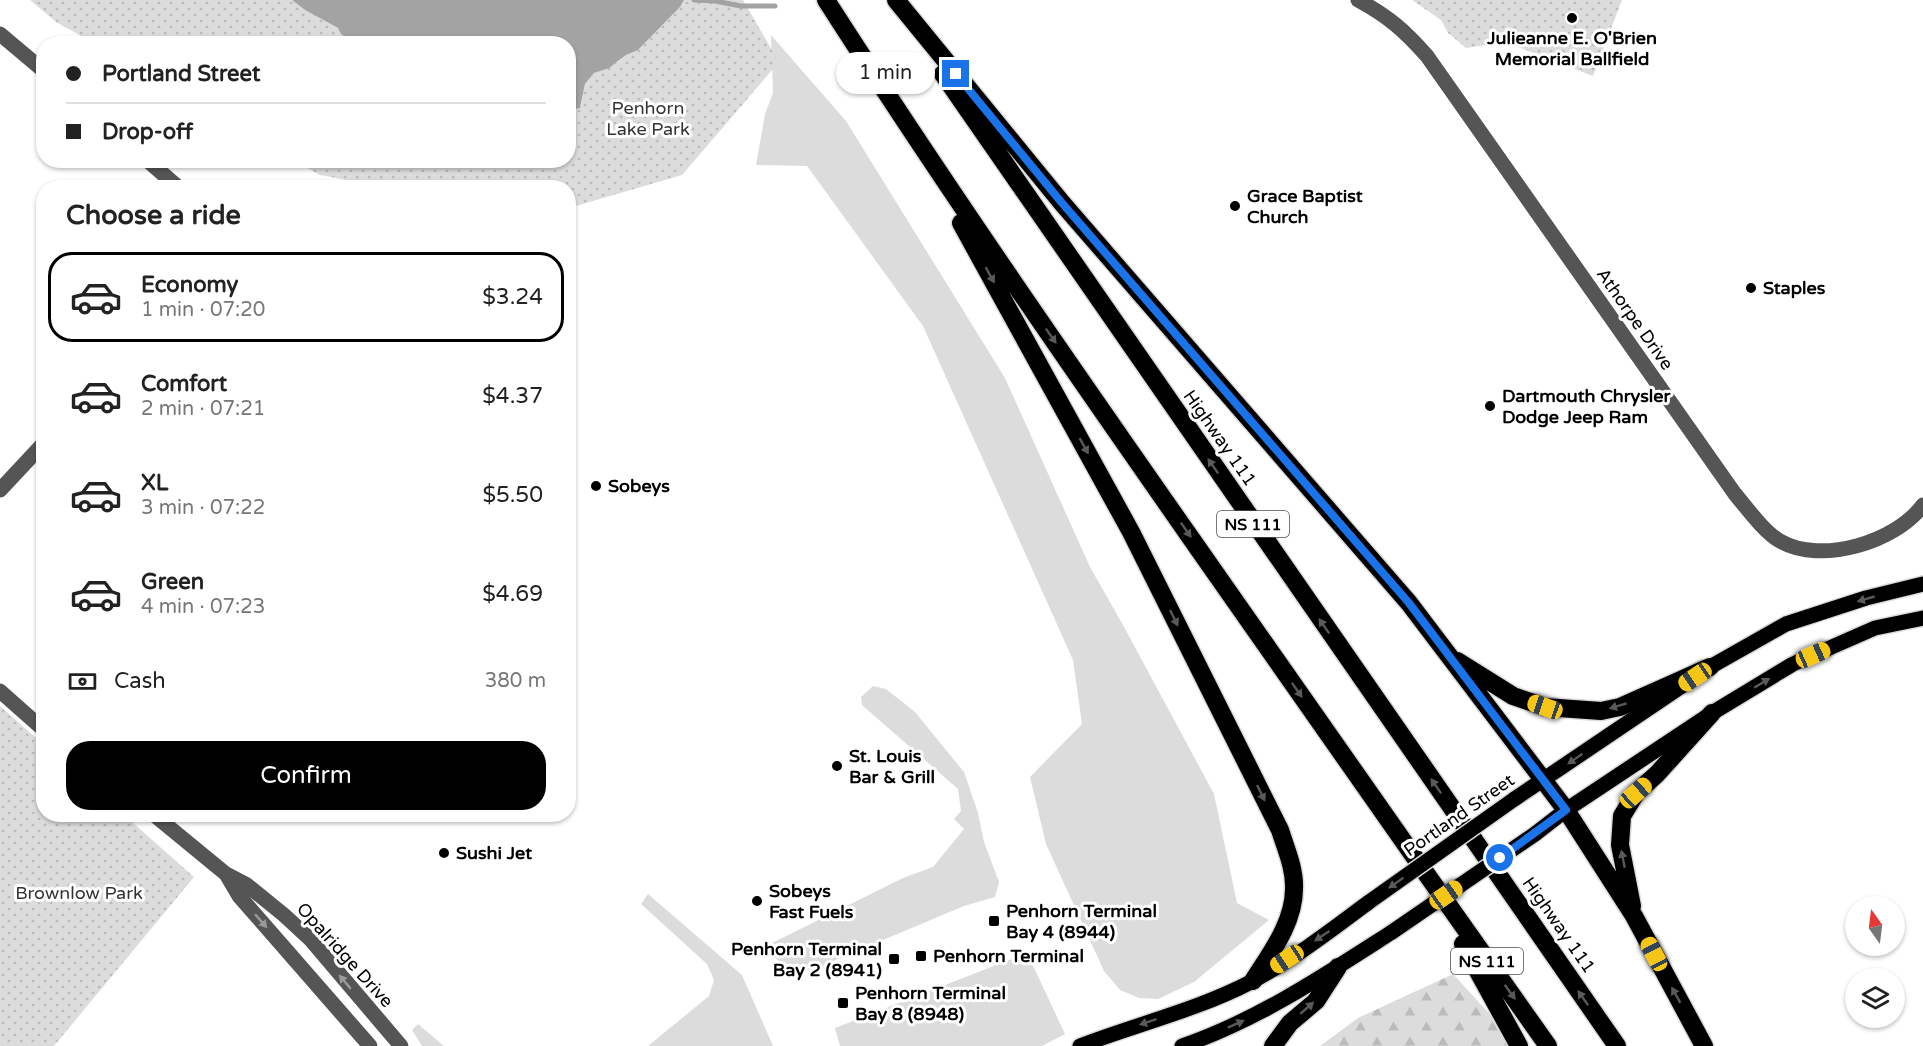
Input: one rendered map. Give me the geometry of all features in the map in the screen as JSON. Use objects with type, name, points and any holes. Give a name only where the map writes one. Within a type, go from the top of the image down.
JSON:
[{"type":"highway","name":"NS 111","points":[[826,0],[911,132],[1426,876],[1548,1046]]},
{"type":"highway","points":[[894,0],[1062,203],[1409,603],[1566,810],[1634,916],[1704,1046]]},
{"type":"highway","name":"Highway 111","points":[[894,0],[1290,577],[1617,1046]]},
{"type":"highway","points":[[911,132],[1131,532],[1280,830],[1293,880],[1291,908],[1281,937],[1252,981]]},
{"type":"highway","points":[[1446,654],[1513,696],[1545,707],[1601,711],[1620,707],[1710,667]]},
{"type":"highway","points":[[1634,916],[1620,845],[1622,816],[1636,793],[1657,774],[1712,713]]},
{"type":"highway","points":[[1426,876],[1519,1046]]},
{"type":"highway","points":[[1273,1046],[1290,1023],[1316,1000],[1338,967]]},
{"type":"main road","name":"Portland Street","points":[[1080,1046],[1115,1040],[1252,981],[1322,937],[1513,800],[1710,667],[1786,624],[1866,598],[1923,584]]},
{"type":"main road","points":[[1182,1046],[1260,1014],[1338,967],[1535,834],[1566,810],[1712,713],[1793,664],[1875,628],[1923,618]]},
{"type":"street","name":"Athorpe Drive","points":[[1358,0],[1384,14],[1427,56],[1735,494],[1778,540],[1800,549],[1835,550],[1878,538],[1893,531],[1911,518],[1923,505]]},
{"type":"street","points":[[0,34],[36,64]]},
{"type":"street","points":[[156,168],[170,180]]},
{"type":"street","points":[[0,490],[36,452]]},
{"type":"street","points":[[0,691],[36,723]]},
{"type":"street","name":"Opalridge Drive","points":[[163,822],[226,874],[247,885],[310,939],[401,1046]]},
{"type":"street","name":"Opalridge Drive","points":[[226,874],[239,896],[370,1046]]},
{"type":"green space","points":[[30,0],[292,0],[338,28],[344,36],[81,36],[56,22]]},
{"type":"green space","name":"Penhorn Lake Park","points":[[684,0],[743,0],[779,62],[682,175],[576,206],[576,180],[347,180],[320,175],[308,168],[576,168],[576,109],[581,105],[585,84],[594,73],[639,49]]},
{"type":"green space","points":[[1412,0],[1622,0],[1593,76],[1505,42],[1466,48],[1448,33],[1441,20]]},
{"type":"green space","points":[[771,35],[846,121],[1005,378],[1090,567],[1214,794],[1237,903],[1269,920],[1194,982],[1158,999],[1139,998],[1120,990],[1104,971],[1046,844],[1030,777],[1082,724],[1073,660],[923,326],[807,166],[756,165],[765,114],[773,93]]},
{"type":"green space","points":[[873,686],[886,689],[915,712],[964,772],[978,813],[984,842],[999,882],[995,897],[964,906],[814,969],[791,969],[764,947],[903,878],[933,867],[964,829],[954,819],[961,811],[958,789],[862,705],[861,697]]},
{"type":"green space","name":"Brownlow Park","points":[[0,706],[36,738],[36,822],[132,822],[194,877],[54,1046],[0,1046]]},
{"type":"green space","points":[[648,894],[742,975],[773,1046],[648,1046],[709,996],[714,980],[707,964],[641,904]]},
{"type":"green space","points":[[1027,953],[1065,1034],[1042,1046],[840,1046],[835,1028]]},
{"type":"green space","points":[[1453,974],[1519,1046],[1320,1046],[1358,1018]]},
{"type":"green space","points":[[418,1024],[444,1046],[422,1046],[412,1030]]},
{"type":"shaded area","points":[[292,0],[684,0],[638,50],[626,55],[609,68],[594,73],[585,84],[580,108],[576,109],[576,36],[344,36],[338,28]]},
{"type":"waterway","points":[[694,0],[741,6],[775,6]]},
{"type":"place","name":"Julieanne E. O'Brien Memorial Ballfield","points":[[1572,18]]},
{"type":"place","name":"Grace Baptist Church","points":[[1235,206]]},
{"type":"place","name":"Staples","points":[[1751,288]]},
{"type":"place","name":"Dartmouth Chrysler Dodge Jeep Ram","points":[[1490,406]]},
{"type":"place","name":"Sobeys","points":[[596,486]]},
{"type":"place","name":"St. Louis Bar & Grill","points":[[837,766]]},
{"type":"place","name":"Sushi Jet","points":[[444,853]]},
{"type":"place","name":"Sobeys Fast Fuels","points":[[757,901]]},
{"type":"place","name":"Penhorn Terminal Bay 4 (8944)","points":[[994,921]]},
{"type":"place","name":"Penhorn Terminal","points":[[921,956]]},
{"type":"place","name":"Penhorn Terminal Bay 2 (8941)","points":[[894,959]]},
{"type":"place","name":"Penhorn Terminal Bay 8 (8948)","points":[[843,1003]]},
{"type":"route","points":[[956,74],[1062,203],[1409,603],[1566,810],[1500,858]]}]
